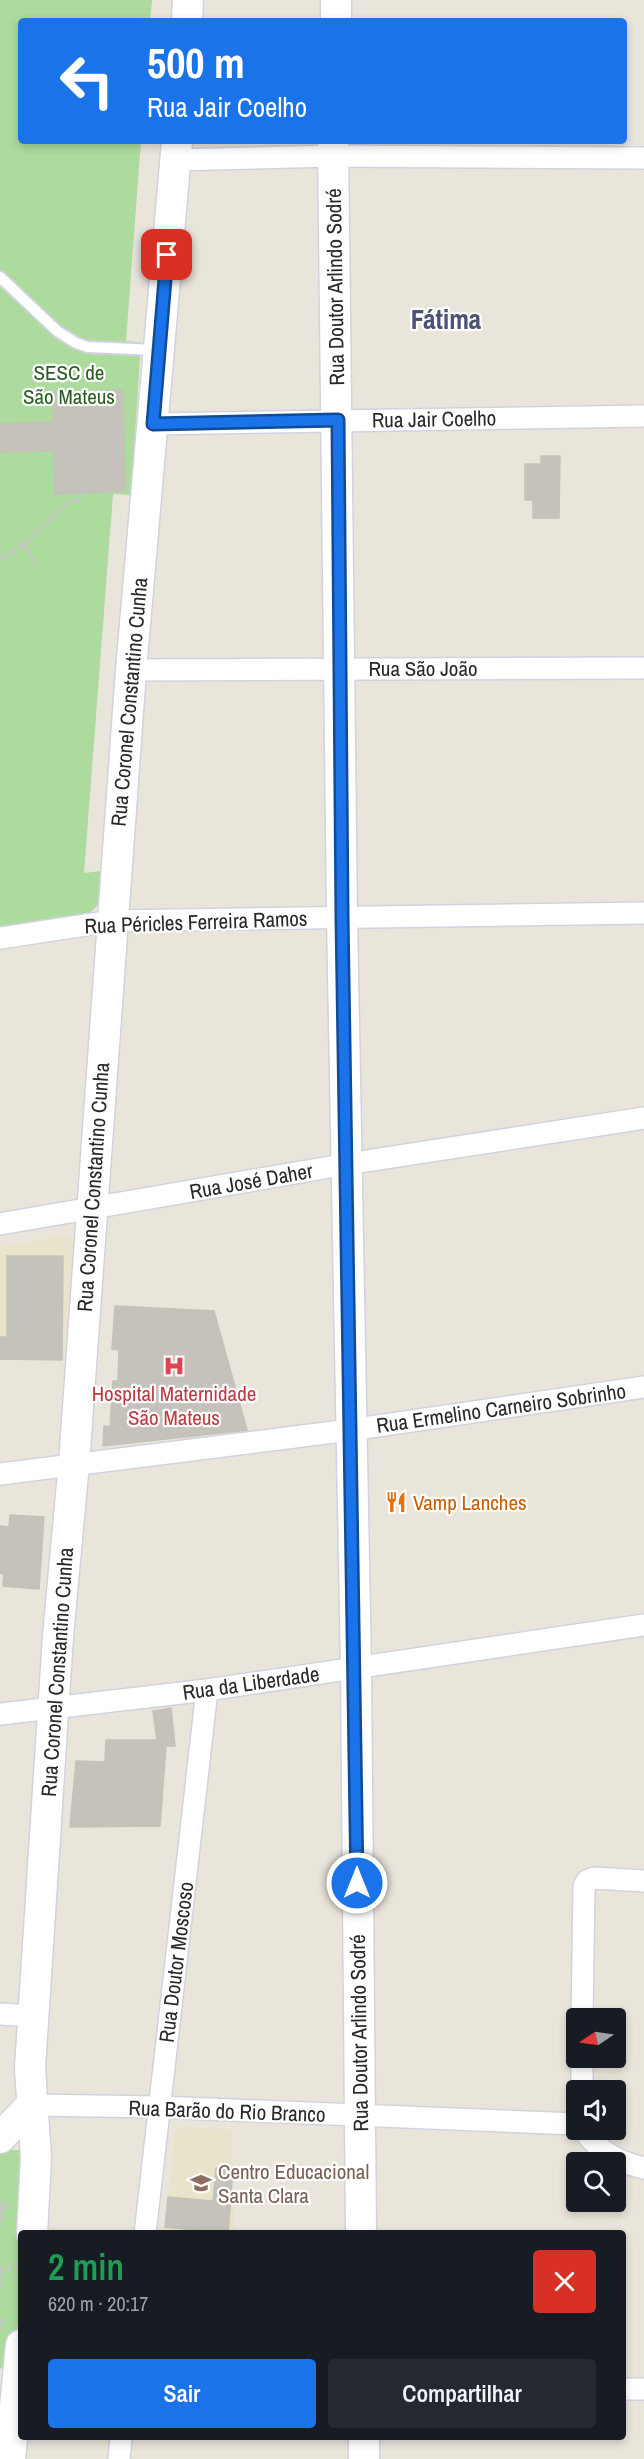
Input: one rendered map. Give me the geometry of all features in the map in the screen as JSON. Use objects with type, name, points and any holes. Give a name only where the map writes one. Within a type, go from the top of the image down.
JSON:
[{"type":"street","points":[[187,18],[188,0]]},
{"type":"street","points":[[336,0],[336,18]]},
{"type":"street","points":[[176,151],[333,148],[644,158]]},
{"type":"street","name":"Rua Doutor Arlindo Sodré","points":[[333,148],[338,420],[342,917],[356,1669],[361,2230]]},
{"type":"street","name":"Rua Coronel Constantino Cunha","points":[[32,2230],[36,2158],[30,2067],[53,1708],[74,1463],[131,670],[176,151]]},
{"type":"street","name":"Rua Jair Coelho","points":[[153,424],[644,416]]},
{"type":"street","name":"Rua São João","points":[[131,670],[644,668]]},
{"type":"street","name":"Rua Péricles Ferreira Ramos","points":[[0,939],[112,921],[644,913]]},
{"type":"street","name":"Rua José Daher","points":[[0,1224],[347,1164],[644,1118]]},
{"type":"street","name":"Rua Ermelino Carneiro Sobrinho","points":[[0,1474],[350,1430],[644,1387]]},
{"type":"street","name":"Rua da Liberdade","points":[[0,1714],[207,1690],[644,1625]]},
{"type":"street","name":"Rua Doutor Moscoso","points":[[145,2230],[207,1690]]},
{"type":"street","points":[[582,2008],[584,1886],[590,1879],[644,1881]]},
{"type":"street","points":[[0,2014],[34,2016]]},
{"type":"street","points":[[31,2105],[0,2138],[19,2144],[36,2158]]},
{"type":"street","name":"Rua Barão do Rio Branco","points":[[31,2105],[159,2107],[359,2117],[566,2124]]},
{"type":"street","points":[[593,2140],[616,2159],[644,2168]]},
{"type":"street","points":[[10,2459],[13,2361]]},
{"type":"street","points":[[626,2389],[644,2389]]},
{"type":"street","points":[[119,2459],[121,2440]]},
{"type":"street","points":[[364,2440],[364,2459]]},
{"type":"lane","points":[[0,277],[57,332],[76,343],[88,347],[159,350]]},
{"type":"path","points":[[0,559],[24,544],[68,501],[79,500],[79,493]]},
{"type":"path","points":[[24,544],[36,566]]},
{"type":"path","points":[[0,2202],[3,2213],[0,2226]]},
{"type":"path","points":[[0,2291],[3,2284],[0,2269],[18,2266]]},
{"type":"shaded area","points":[[65,1236],[74,1242],[67,1359],[0,1360],[0,1248]]},
{"type":"shaded area","name":"Centro Educacional Santa Clara","points":[[184,2126],[231,2130],[235,2230],[164,2230],[175,2133]]},
{"type":"green space","name":"SESC de São Mateus","points":[[0,0],[152,0],[150,18],[18,18],[18,144],[141,144],[126,341],[141,342],[131,495],[113,494],[84,873],[101,871],[98,905],[90,913],[0,927]]},
{"type":"green space","points":[[0,2150],[24,2150],[22,2230],[18,2230],[18,2321],[15,2355],[10,2363],[0,2369]]},
{"type":"building","points":[[123,390],[125,491],[55,494],[54,451],[0,452],[0,424],[54,422],[53,393]]},
{"type":"building","points":[[541,456],[560,456],[559,518],[533,518],[533,500],[525,500],[525,464],[541,464]]},
{"type":"building","points":[[7,1256],[63,1256],[62,1360],[0,1359],[0,1337],[7,1337]]},
{"type":"building","name":"Hospital Maternidade São Mateus","points":[[115,1306],[214,1311],[247,1430],[103,1446],[104,1426],[110,1427],[113,1381],[118,1381],[119,1350],[112,1349]]},
{"type":"building","points":[[10,1515],[44,1517],[39,1589],[3,1586],[4,1574],[0,1573],[0,1526],[9,1527]]},
{"type":"building","points":[[171,1708],[175,1746],[166,1746],[160,1826],[70,1827],[76,1761],[105,1762],[106,1740],[157,1740],[153,1711]]},
{"type":"building","points":[[216,2168],[233,2170],[228,2230],[165,2227],[168,2197],[213,2201]]},
{"type":"place","name":"Hospital Maternidade São Mateus","points":[[174,1366]]},
{"type":"place","name":"Vamp Lanches","points":[[396,1502]]},
{"type":"place","name":"Centro Educacional Santa Clara","points":[[201,2183]]},
{"type":"district","name":"Fátima","points":[[446,319]]},
{"type":"route","points":[[167,255],[153,424],[338,420],[342,917],[356,1669],[357,1883]]}]
